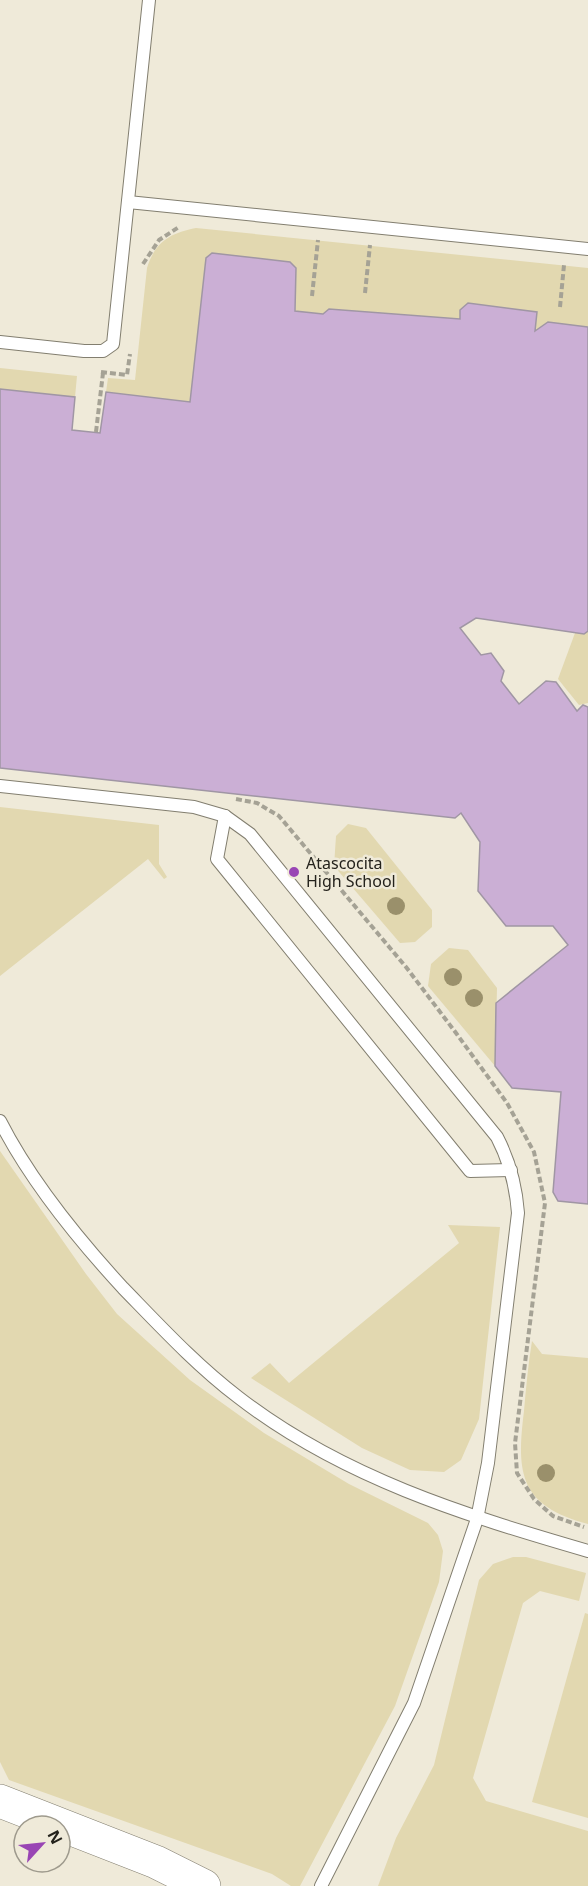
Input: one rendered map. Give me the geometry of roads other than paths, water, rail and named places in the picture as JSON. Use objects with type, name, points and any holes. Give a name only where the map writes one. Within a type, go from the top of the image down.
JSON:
[{"type":"main road","points":[[0,1801],[156,1862],[204,1886]]},
{"type":"lane","points":[[0,342],[103,351],[113,344],[149,0]]},
{"type":"lane","points":[[128,202],[588,249]]},
{"type":"lane","points":[[0,786],[194,807],[225,816],[250,834],[498,1137],[511,1170],[518,1213],[488,1463],[477,1519],[414,1703],[321,1886]]},
{"type":"lane","points":[[225,816],[217,859],[267,921],[470,1171],[511,1170]]},
{"type":"lane","points":[[0,1120],[27,1167],[75,1233],[158,1324],[240,1399],[319,1450],[367,1475],[477,1519],[588,1551]]},
{"type":"place","name":"Atascocita High School","points":[[294,872]]}]
